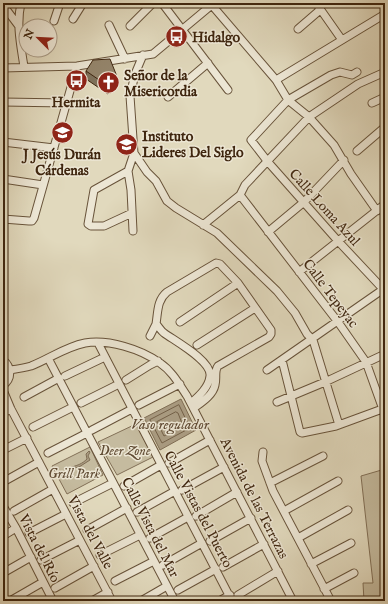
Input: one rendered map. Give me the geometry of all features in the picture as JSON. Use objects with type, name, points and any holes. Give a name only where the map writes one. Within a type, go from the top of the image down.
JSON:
[{"type":"street","points":[[18,18],[21,3]]},
{"type":"street","points":[[55,18],[60,3]]},
{"type":"street","points":[[73,19],[82,3]]},
{"type":"street","points":[[130,26],[153,3]]},
{"type":"street","points":[[163,3],[228,90]]},
{"type":"street","points":[[316,3],[342,40]]},
{"type":"street","points":[[3,68],[77,66],[154,54],[182,28],[212,4],[276,80],[288,100],[310,117],[334,145],[351,174],[377,211]]},
{"type":"street","points":[[3,5],[18,25]]},
{"type":"street","points":[[298,29],[320,10]]},
{"type":"street","points":[[276,80],[385,14]]},
{"type":"street","points":[[109,25],[125,58]]},
{"type":"street","points":[[133,231],[131,190],[128,171],[134,153],[130,96],[135,74],[143,55]]},
{"type":"street","points":[[23,58],[24,67]]},
{"type":"street","points":[[168,97],[208,63]]},
{"type":"street","points":[[3,219],[32,220],[77,66]]},
{"type":"street","points":[[288,100],[331,75],[340,72],[352,75],[357,72]]},
{"type":"street","points":[[203,225],[240,195],[245,185],[310,117],[358,84],[385,72]]},
{"type":"street","points":[[372,103],[385,97]]},
{"type":"street","name":"Calle Loma Azul","points":[[288,100],[251,140],[268,162],[338,241],[384,289]]},
{"type":"street","points":[[3,102],[66,103]]},
{"type":"street","points":[[357,151],[385,127]]},
{"type":"street","points":[[3,142],[54,148]]},
{"type":"street","points":[[134,153],[146,172],[156,181],[167,201],[217,233],[277,291],[295,313],[307,334],[313,340],[339,425]]},
{"type":"street","points":[[268,232],[304,202],[344,160]]},
{"type":"street","points":[[128,171],[94,190],[88,224],[90,226],[104,226],[132,213]]},
{"type":"street","points":[[3,179],[43,185]]},
{"type":"street","name":"Calle Tepeyac","points":[[240,195],[338,322],[366,362],[384,411]]},
{"type":"street","points":[[299,272],[385,204]]},
{"type":"street","points":[[150,336],[156,324],[161,297],[167,292],[216,264],[223,266],[238,283],[271,330],[270,337],[213,369],[206,387],[192,406]]},
{"type":"street","points":[[180,322],[238,283]]},
{"type":"street","points":[[267,370],[313,340],[384,289]]},
{"type":"street","points":[[197,345],[255,308]]},
{"type":"street","points":[[156,324],[163,332],[180,343],[213,369]]},
{"type":"street","name":"Avenida de las Terrazas","points":[[10,370],[30,366],[65,350],[85,343],[122,345],[142,352],[158,361],[175,377],[180,384],[238,492],[292,599]]},
{"type":"street","name":"Calle Vistas del Puerto","points":[[98,343],[119,384],[135,407],[161,465],[179,491],[188,517],[202,543],[219,568],[231,598]]},
{"type":"street","points":[[277,402],[326,382],[385,354]]},
{"type":"street","points":[[24,397],[105,357]]},
{"type":"street","name":"Calle Vista del Mar","points":[[48,358],[62,377],[73,407],[90,431],[113,483],[175,601]]},
{"type":"street","points":[[3,360],[9,366],[10,370],[8,380],[3,385]]},
{"type":"street","points":[[282,360],[300,432],[305,433],[339,425],[384,411]]},
{"type":"street","points":[[126,380],[158,361]]},
{"type":"street","points":[[80,403],[119,384]]},
{"type":"street","points":[[48,453],[180,384]]},
{"type":"street","name":"Vista del Valle","points":[[3,390],[11,409],[112,601]]},
{"type":"street","points":[[33,427],[73,407]]},
{"type":"street","points":[[3,413],[11,409]]},
{"type":"street","points":[[3,450],[26,438]]},
{"type":"street","points":[[168,463],[210,440]]},
{"type":"street","points":[[263,452],[262,461],[270,483],[331,601]]},
{"type":"street","points":[[270,483],[323,456]]},
{"type":"street","points":[[3,482],[39,462]]},
{"type":"street","points":[[124,486],[161,465]]},
{"type":"street","points":[[137,512],[224,467]]},
{"type":"street","points":[[284,511],[338,481]]},
{"type":"street","points":[[73,503],[113,483]]},
{"type":"street","points":[[14,511],[53,489]]},
{"type":"street","points":[[196,516],[238,492]]},
{"type":"street","name":"Vista del Río","points":[[3,506],[16,528],[53,601]]},
{"type":"street","points":[[87,530],[127,508]]},
{"type":"street","points":[[298,538],[348,510]]},
{"type":"street","points":[[29,533],[66,514]]},
{"type":"street","points":[[150,538],[188,517]]},
{"type":"street","points":[[210,541],[251,518]]},
{"type":"street","points":[[3,536],[16,528]]},
{"type":"street","points":[[100,554],[140,535]]},
{"type":"street","points":[[41,560],[80,540]]},
{"type":"street","points":[[163,565],[202,543]]},
{"type":"street","points":[[311,564],[351,543]]},
{"type":"street","points":[[178,590],[264,544]]},
{"type":"street","points":[[3,573],[31,557]]},
{"type":"street","points":[[115,581],[154,561]]},
{"type":"street","points":[[55,588],[94,566]]},
{"type":"street","points":[[238,595],[278,571]]},
{"type":"street","points":[[324,589],[354,573]]},
{"type":"street","points":[[10,601],[43,582]]},
{"type":"street","points":[[141,601],[167,586]]},
{"type":"street","points":[[92,601],[108,592]]},
{"type":"street","points":[[219,601],[231,598]]},
{"type":"street","points":[[284,601],[292,599]]},
{"type":"green space","name":"Deer Zone","points":[[136,424],[153,457],[117,475],[98,442]]},
{"type":"green space","name":"Grill Park","points":[[90,447],[103,475],[67,494],[52,466]]},
{"type":"green space","points":[[385,469],[385,571],[382,601],[364,601],[363,583],[373,583],[361,476]]},
{"type":"water","name":"Vaso regulador","points":[[181,399],[196,430],[160,450],[144,418]]},
{"type":"water","points":[[89,451],[88,456],[90,460],[79,467],[70,469],[60,477],[70,468],[85,461],[87,459],[86,454]]},
{"type":"building","points":[[110,59],[116,74],[108,86],[86,71],[93,60]]},
{"type":"place","name":"Hidalgo","points":[[176,37]]},
{"type":"place","name":"Hermita","points":[[76,80]]},
{"type":"place","name":"Señor de la Misericordia","points":[[108,83]]},
{"type":"place","name":"J Jesús Durán Cárdenas","points":[[62,132]]},
{"type":"place","name":"Instituto Lideres Del Siglo","points":[[127,144]]}]
